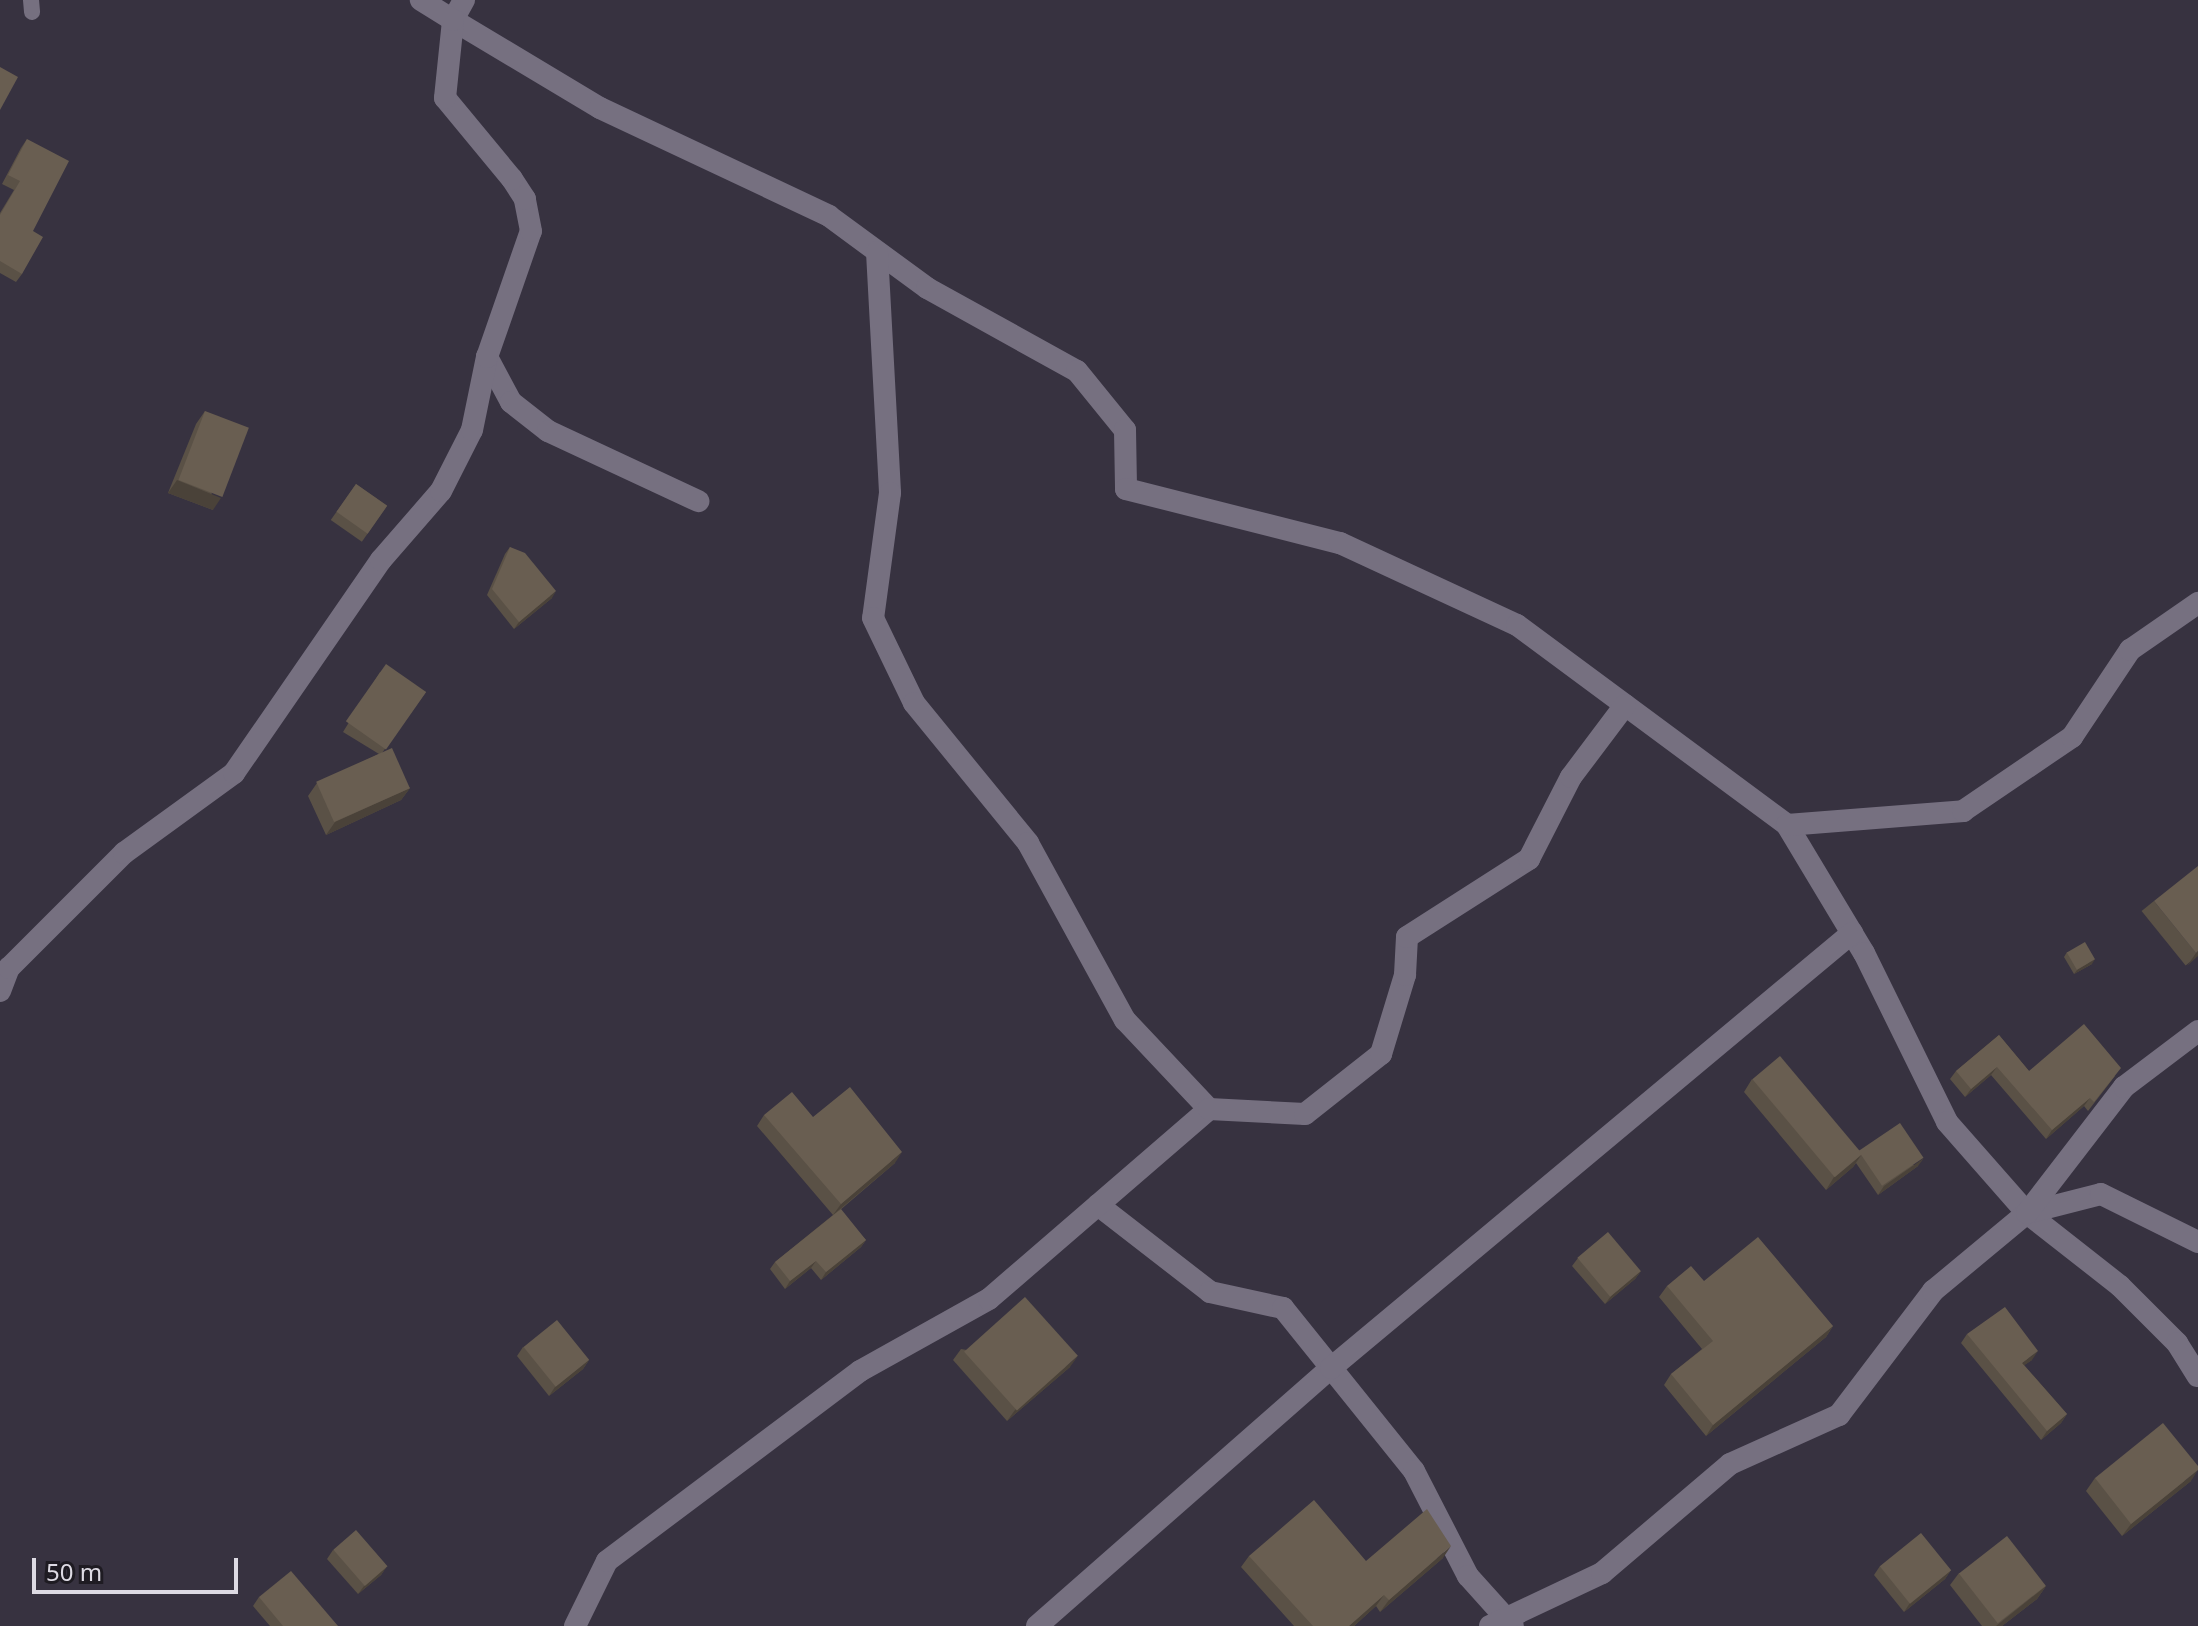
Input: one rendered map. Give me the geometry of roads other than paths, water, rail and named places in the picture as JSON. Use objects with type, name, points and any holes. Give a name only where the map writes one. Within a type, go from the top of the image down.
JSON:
[{"type":"street","points":[[421,0],[458,10],[600,108],[829,216],[927,288],[1077,371],[1125,430],[1126,489],[1340,543],[1517,625],[1787,825],[1852,933],[1947,1122],[2027,1213],[2120,1286],[2177,1343],[2198,1376]]},
{"type":"street","points":[[0,991],[9,968],[124,853],[234,773],[381,560],[441,491],[472,430],[487,357],[531,231],[525,199],[445,98],[458,10]]},
{"type":"street","points":[[877,252],[890,493],[873,618],[914,703],[1028,843],[1125,1020],[1209,1109],[1305,1114],[1381,1054],[1405,975],[1407,937],[1529,859],[1571,777],[1625,705]]},
{"type":"street","points":[[487,357],[511,402],[548,431],[698,501]]},
{"type":"street","points":[[1787,825],[1963,811],[2072,737],[2130,650],[2198,603]]},
{"type":"street","points":[[1037,1626],[1331,1368],[1852,933]]},
{"type":"street","points":[[1098,1205],[1210,1292],[1283,1308],[1414,1471],[1468,1576],[1502,1623],[1602,1573],[1730,1464],[1839,1415],[1933,1291],[2027,1213],[2124,1087],[2198,1031]]},
{"type":"street","points":[[575,1626],[607,1561],[860,1371],[989,1299],[1209,1109]]},
{"type":"street","points":[[2027,1213],[2101,1194],[2198,1242]]}]
